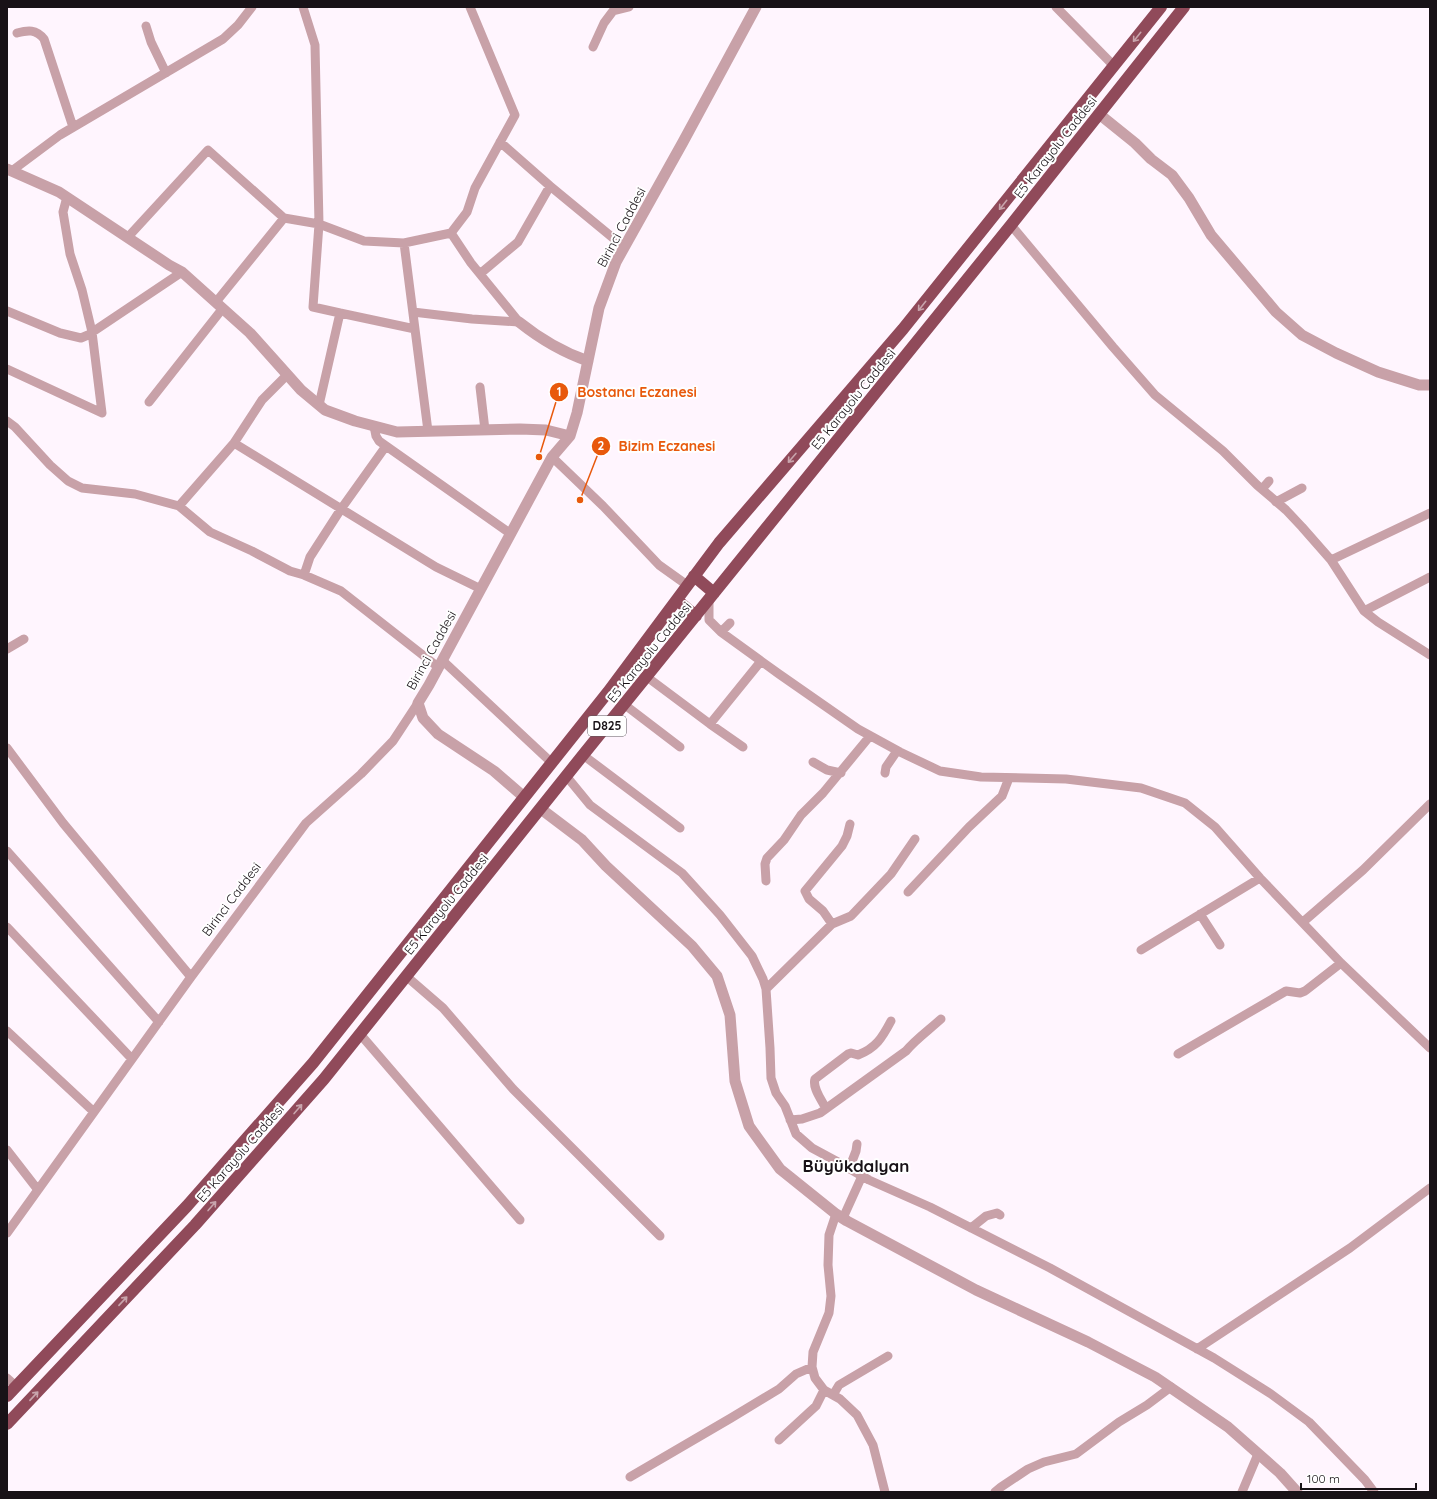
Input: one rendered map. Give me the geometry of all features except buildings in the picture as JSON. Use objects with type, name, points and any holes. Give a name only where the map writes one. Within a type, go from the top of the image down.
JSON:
[{"type":"highway","name":"E5 Karayolu Caddesi","points":[[7,1396],[187,1206],[313,1063],[608,692],[719,543],[903,329],[1161,7]]},
{"type":"highway","name":"E5 Karayolu Caddesi","points":[[7,1424],[195,1225],[324,1079],[1184,7]]},
{"type":"highway","points":[[691,581],[712,597]]},
{"type":"highway","points":[[677,600],[696,616]]},
{"type":"street","points":[[10,170],[73,127],[223,38],[238,25],[252,7]]},
{"type":"street","points":[[303,7],[315,45],[320,224],[313,307],[415,329]]},
{"type":"street","points":[[128,236],[208,150],[284,218],[320,224],[364,241],[404,243],[451,233],[467,212],[475,188],[514,115],[470,7]]},
{"type":"street","points":[[593,47],[604,23],[613,11],[629,7]]},
{"type":"street","name":"Birinci Caddesi","points":[[7,1233],[191,977],[306,823],[361,774],[393,741],[418,703],[552,457],[570,436],[599,308],[616,262],[756,7]]},
{"type":"street","points":[[1056,7],[1114,66]]},
{"type":"street","points":[[146,26],[151,42],[166,72]]},
{"type":"street","points":[[17,33],[27,30],[34,31],[40,34],[44,39],[73,127]]},
{"type":"street","points":[[1099,114],[1172,175],[1189,198],[1211,235],[1276,312],[1302,335],[1336,353],[1378,372],[1420,385],[1430,386]]},
{"type":"street","points":[[500,142],[624,248]]},
{"type":"street","points":[[10,170],[59,192],[128,236],[169,265],[182,272],[250,333],[300,390],[326,410],[355,421],[397,432],[520,429],[546,430],[570,436]]},
{"type":"street","points":[[481,274],[518,242],[550,186]]},
{"type":"street","points":[[7,369],[102,413],[92,332],[82,290],[70,254],[64,212],[67,197]]},
{"type":"street","points":[[149,402],[284,218]]},
{"type":"street","points":[[1011,224],[1044,265],[1151,390],[1223,450],[1302,527],[1330,560],[1364,611],[1378,622],[1430,655]]},
{"type":"street","points":[[451,233],[471,263],[519,322],[534,334],[554,346],[588,361]]},
{"type":"street","points":[[404,243],[428,431]]},
{"type":"street","points":[[7,311],[60,333],[81,338],[182,272]]},
{"type":"street","points":[[413,312],[472,319],[519,322]]},
{"type":"street","points":[[319,405],[340,313]]},
{"type":"street","points":[[179,506],[234,443],[262,400],[287,375]]},
{"type":"street","points":[[480,387],[485,430]]},
{"type":"street","points":[[7,421],[15,427],[50,465],[68,481],[82,488],[135,494],[179,506],[210,532],[252,551],[290,571],[304,575],[341,591],[440,664],[552,763]]},
{"type":"street","points":[[374,426],[376,436],[386,446],[511,534]]},
{"type":"street","points":[[234,443],[436,567],[481,589]]},
{"type":"street","points":[[304,575],[310,557],[341,509],[386,446]]},
{"type":"street","points":[[552,457],[603,506],[659,565],[691,581]]},
{"type":"street","points":[[1262,489],[1269,481]]},
{"type":"street","points":[[1276,502],[1302,488]]},
{"type":"street","points":[[1330,560],[1430,514]]},
{"type":"street","points":[[1364,611],[1430,577]]},
{"type":"street","points":[[712,597],[709,620],[722,632],[858,729],[897,751],[940,771],[981,777],[1066,779],[1142,788],[1185,803],[1215,827],[1260,878],[1341,963],[1430,1048]]},
{"type":"street","points":[[722,632],[730,623]]},
{"type":"street","points":[[7,649],[24,639]]},
{"type":"street","points":[[710,724],[761,661]]},
{"type":"street","points":[[647,678],[743,747]]},
{"type":"street","points":[[418,703],[423,718],[438,734],[494,771],[524,797]]},
{"type":"street","points":[[625,704],[680,747]]},
{"type":"street","points":[[766,881],[765,864],[767,858],[784,840],[801,815],[841,773],[870,736]]},
{"type":"street","points":[[7,748],[63,823],[191,977]]},
{"type":"street","points":[[885,773],[886,767],[897,751]]},
{"type":"street","points":[[583,755],[680,828]]},
{"type":"street","points":[[813,762],[827,770],[841,773]]},
{"type":"street","points":[[566,777],[590,804],[682,873],[720,915],[752,956],[766,989],[771,1078],[776,1093],[785,1106],[796,1134],[812,1148],[849,1169],[930,1207],[1050,1268],[1197,1349],[1271,1394],[1309,1422],[1365,1480],[1374,1492]]},
{"type":"street","points":[[908,892],[969,827],[1002,796],[1009,778]]},
{"type":"street","points":[[1303,922],[1362,870],[1430,804]]},
{"type":"street","points":[[541,809],[582,840],[606,866],[692,946],[717,976],[730,1015],[735,1081],[749,1126],[780,1169],[839,1216],[976,1290],[1088,1342],[1155,1377],[1228,1427],[1297,1492]]},
{"type":"street","points":[[832,924],[823,911],[809,899],[806,892],[842,846],[847,836],[850,824]]},
{"type":"street","points":[[766,989],[832,924],[851,916],[891,874],[915,839]]},
{"type":"street","points":[[7,851],[159,1022]]},
{"type":"street","points":[[1141,950],[1260,878]]},
{"type":"street","points":[[1200,914],[1220,945]]},
{"type":"street","points":[[7,927],[132,1059]]},
{"type":"street","points":[[1178,1054],[1286,991],[1300,993],[1305,991],[1341,963]]},
{"type":"street","points":[[406,976],[443,1008],[513,1089],[660,1236]]},
{"type":"street","points":[[790,1120],[810,1117],[826,1108],[906,1051],[915,1040],[927,1032],[941,1019]]},
{"type":"street","points":[[826,1108],[815,1088],[815,1079],[848,1054],[858,1055],[873,1046],[881,1039],[891,1021]]},
{"type":"street","points":[[7,1031],[94,1112]]},
{"type":"street","points":[[360,1034],[520,1220]]},
{"type":"street","points":[[849,1169],[857,1144]]},
{"type":"street","points":[[7,1150],[38,1190]]},
{"type":"street","points":[[862,1176],[829,1235],[828,1266],[831,1296],[829,1312],[813,1352],[812,1367],[815,1378],[824,1390],[840,1399],[858,1415],[873,1445],[885,1492]]},
{"type":"street","points":[[1197,1349],[1350,1248],[1430,1188]]},
{"type":"street","points":[[971,1228],[986,1216],[997,1213],[1000,1215]]},
{"type":"street","points":[[833,1395],[839,1385],[888,1356]]},
{"type":"street","points":[[630,1477],[779,1389],[796,1374],[812,1367]]},
{"type":"street","points":[[7,1378],[17,1387]]},
{"type":"street","points":[[995,1492],[1001,1486],[1028,1469],[1044,1462],[1076,1454],[1119,1422],[1147,1405],[1171,1387]]},
{"type":"street","points":[[779,1440],[816,1406],[824,1390]]},
{"type":"street","points":[[1242,1492],[1258,1454]]},
{"type":"place","name":"Bostancı Eczanesi","points":[[539,457]]},
{"type":"place","name":"Bizim Eczanesi","points":[[580,500]]},
{"type":"district","name":"Büyükdalyan","points":[[856,1166]]}]
